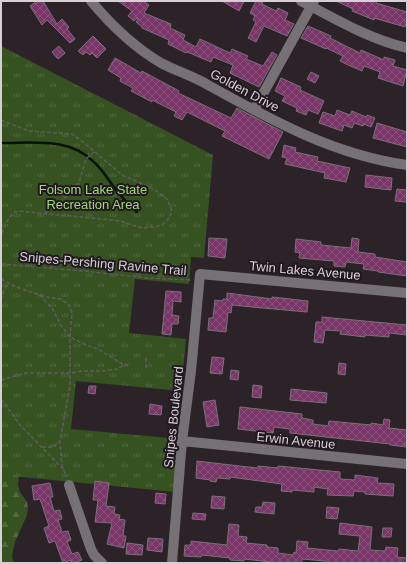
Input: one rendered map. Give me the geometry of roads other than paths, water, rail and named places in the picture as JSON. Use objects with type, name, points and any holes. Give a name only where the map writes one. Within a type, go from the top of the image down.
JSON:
[{"type":"street","name":"Golden Drive","points":[[91,1],[114,27],[140,49],[162,63],[202,81],[297,132],[333,146],[388,162],[407,165]]},
{"type":"street","points":[[301,1],[312,4],[352,28],[386,42],[407,48]]},
{"type":"street","points":[[254,110],[312,4]]},
{"type":"street","name":"Twin Lakes Avenue","points":[[200,277],[407,293]]},
{"type":"street","name":"Snipes Boulevard","points":[[172,563],[182,441],[191,371],[200,277]]},
{"type":"street","name":"Erwin Avenue","points":[[182,441],[407,464]]},
{"type":"street","points":[[70,485],[91,549],[102,563]]},
{"type":"waterway","points":[[1,143],[39,142],[63,145],[74,149],[95,163],[118,193],[137,212]]},
{"type":"park label","name":"Folsom Lake State Recreation Area","points":[[93,196]]}]
